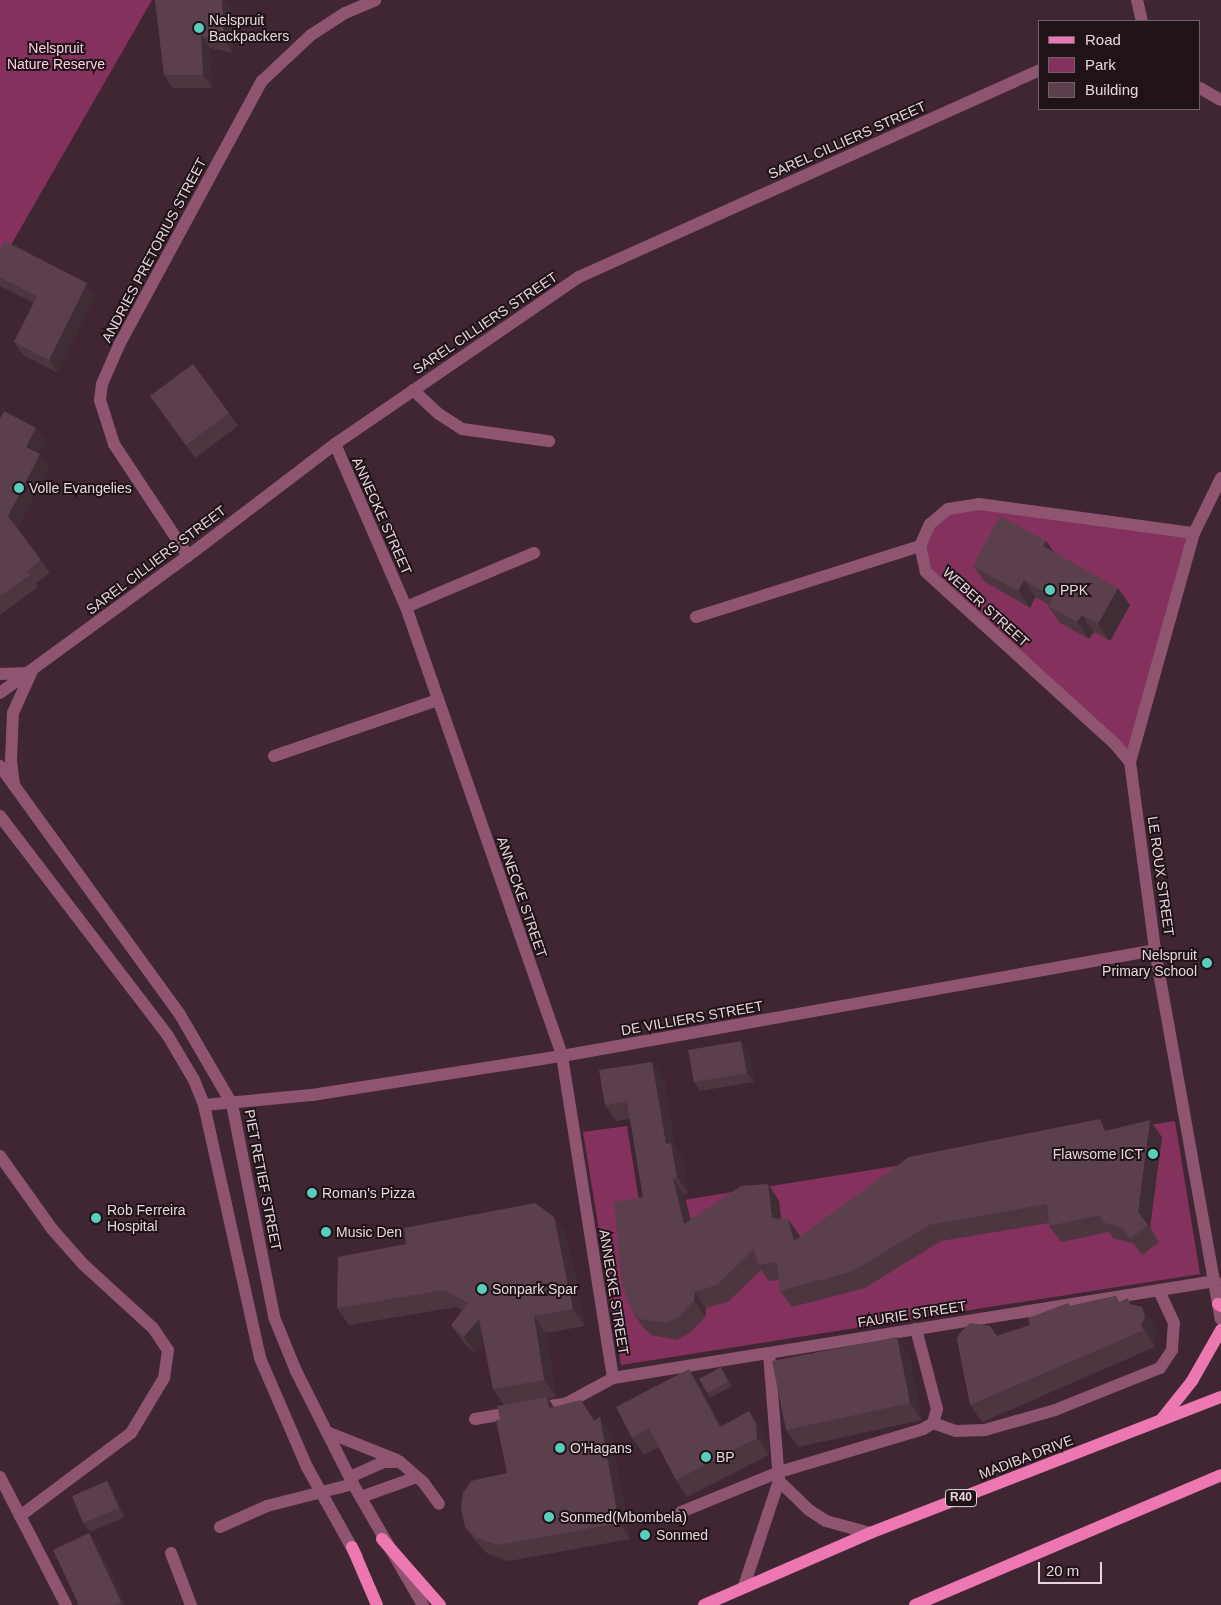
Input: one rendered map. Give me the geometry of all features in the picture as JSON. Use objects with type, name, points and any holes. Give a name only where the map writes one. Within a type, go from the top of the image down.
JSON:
[{"type":"main road","points":[[1161,1420],[1192,1381],[1221,1330]]},
{"type":"main road","name":"MADIBA DRIVE","points":[[704,1605],[744,1586],[870,1533],[1221,1397]]},
{"type":"main road","points":[[915,1605],[1221,1476]]},
{"type":"main road","points":[[382,1538],[440,1605]]},
{"type":"main road","points":[[352,1547],[377,1605]]},
{"type":"street","name":"ANDRIES PRETORIUS STREET","points":[[188,556],[114,444],[100,400],[102,384],[119,345],[262,80],[311,35],[345,13],[375,0]]},
{"type":"street","points":[[1137,0],[1142,20]]},
{"type":"street","name":"SAREL CILLIERS STREET","points":[[0,693],[188,556],[334,444],[579,277],[1038,71]]},
{"type":"street","points":[[1201,89],[1221,100]]},
{"type":"street","points":[[414,390],[439,414],[462,429],[549,441]]},
{"type":"street","name":"ANNECKE STREET","points":[[334,444],[406,607],[562,1056],[613,1378]]},
{"type":"street","name":"LE ROUX STREET","points":[[1221,478],[1194,532],[1130,762],[1156,950],[1221,1319]]},
{"type":"street","points":[[696,618],[920,546],[930,524],[948,508],[979,504],[1194,532]]},
{"type":"street","name":"WEBER STREET","points":[[920,546],[926,572],[1115,744],[1130,762]]},
{"type":"street","points":[[406,607],[534,553]]},
{"type":"street","points":[[0,674],[30,671],[13,713],[11,759],[14,786]]},
{"type":"street","points":[[274,756],[438,700]]},
{"type":"street","name":"PIET RETIEF STREET","points":[[0,766],[180,1013],[232,1104],[274,1317],[296,1371],[327,1432],[382,1538],[423,1605]]},
{"type":"street","points":[[0,816],[168,1036],[194,1080],[204,1106],[260,1358],[296,1444],[384,1605]]},
{"type":"street","name":"DE VILLIERS STREET","points":[[204,1106],[312,1095],[562,1056],[1156,950]]},
{"type":"street","points":[[0,1156],[52,1229],[84,1265],[153,1328],[168,1350],[164,1378],[131,1433],[20,1516]]},
{"type":"street","name":"FAURIE STREET","points":[[475,1419],[567,1403],[613,1378],[1215,1281]]},
{"type":"street","points":[[681,1512],[934,1424],[956,1432],[985,1430],[1055,1410],[1160,1368],[1172,1350],[1174,1323],[1159,1291]]},
{"type":"street","points":[[916,1329],[937,1409],[934,1424]]},
{"type":"street","points":[[744,1586],[779,1477],[769,1353]]},
{"type":"street","points":[[327,1432],[400,1462],[417,1476],[439,1504]]},
{"type":"street","points":[[220,1527],[268,1506],[322,1494],[384,1462],[400,1462]]},
{"type":"street","points":[[361,1497],[417,1476]]},
{"type":"street","points":[[779,1477],[809,1510],[826,1521],[870,1533]]},
{"type":"street","points":[[0,1478],[66,1605]]},
{"type":"street","points":[[171,1553],[191,1605]]},
{"type":"green space","name":"Nelspruit Nature Reserve","points":[[0,0],[152,0],[0,264]]},
{"type":"green space","points":[[979,504],[1194,533],[1130,762],[926,572],[922,544],[948,509]]},
{"type":"green space","points":[[1175,1121],[1200,1274],[621,1365],[583,1132],[627,1126],[640,1207]]},
{"type":"building","name":"Nelspruit Backpackers","points":[[155,0],[222,0],[224,40],[201,35],[203,75],[164,75]]},
{"type":"building","points":[[5,241],[87,283],[49,360],[14,342],[37,296],[0,277],[0,251]]},
{"type":"building","points":[[193,364],[229,413],[186,445],[150,396]]},
{"type":"building","points":[[4,411],[36,428],[26,447],[40,454],[8,516],[41,560],[27,571],[30,575],[0,596],[0,419]]},
{"type":"building","name":"PPK","points":[[1000,516],[1046,541],[1043,546],[1118,588],[1098,624],[1082,615],[1077,622],[1048,606],[1053,597],[1024,580],[1018,591],[973,566]]},
{"type":"building","points":[[741,1041],[747,1073],[694,1082],[688,1050]]},
{"type":"building","points":[[652,1062],[666,1144],[671,1143],[677,1177],[673,1178],[684,1224],[741,1186],[768,1184],[772,1218],[788,1219],[794,1241],[909,1157],[1100,1119],[1105,1131],[1150,1120],[1138,1212],[1148,1225],[1130,1239],[1123,1228],[1102,1222],[1100,1215],[1049,1226],[1047,1204],[929,1225],[853,1271],[780,1291],[777,1262],[758,1265],[754,1249],[717,1285],[695,1292],[694,1301],[679,1316],[666,1323],[640,1319],[632,1311],[622,1285],[614,1202],[643,1197],[627,1101],[605,1105],[599,1070]]},
{"type":"building","points":[[535,1203],[554,1217],[573,1309],[534,1316],[544,1380],[493,1389],[479,1319],[464,1337],[451,1325],[468,1303],[444,1290],[337,1308],[338,1257],[406,1244],[404,1228]]},
{"type":"building","points":[[1116,1296],[1119,1302],[1128,1298],[1130,1304],[1142,1307],[1145,1317],[1141,1325],[1144,1330],[970,1405],[957,1340],[959,1334],[970,1323],[990,1326],[997,1336],[1030,1325],[1028,1318],[1068,1303],[1070,1306]]},
{"type":"building","points":[[897,1337],[910,1403],[786,1430],[772,1361]]},
{"type":"building","points":[[721,1367],[728,1382],[707,1393],[699,1379]]},
{"type":"building","points":[[689,1369],[720,1427],[749,1411],[756,1424],[757,1438],[676,1480],[649,1428],[632,1438],[616,1407]]},
{"type":"building","points":[[547,1397],[549,1408],[581,1400],[594,1421],[600,1417],[619,1523],[498,1545],[477,1538],[465,1527],[461,1509],[463,1493],[471,1481],[507,1473],[496,1420],[500,1419],[497,1406]]},
{"type":"building","points":[[107,1481],[119,1508],[83,1523],[72,1496]]},
{"type":"building","points":[[89,1533],[121,1602],[115,1605],[79,1605],[53,1550]]},
{"type":"place","name":"Nelspruit Backpackers","points":[[199,28]]},
{"type":"place","name":"Volle Evangelies","points":[[19,488]]},
{"type":"place","name":"PPK","points":[[1050,590]]},
{"type":"place","name":"Nelspruit Primary School","points":[[1207,963]]},
{"type":"place","name":"Flawsome ICT","points":[[1153,1154]]},
{"type":"place","name":"Roman's Pizza","points":[[312,1193]]},
{"type":"place","name":"Rob Ferreira Hospital","points":[[96,1218]]},
{"type":"place","name":"Music Den","points":[[326,1232]]},
{"type":"place","name":"Sonpark Spar","points":[[482,1289]]},
{"type":"place","name":"O'Hagans","points":[[560,1448]]},
{"type":"place","name":"BP","points":[[706,1457]]},
{"type":"place","name":"Sonmed(Mbombela)","points":[[549,1517]]},
{"type":"place","name":"Sonmed","points":[[645,1535]]}]
